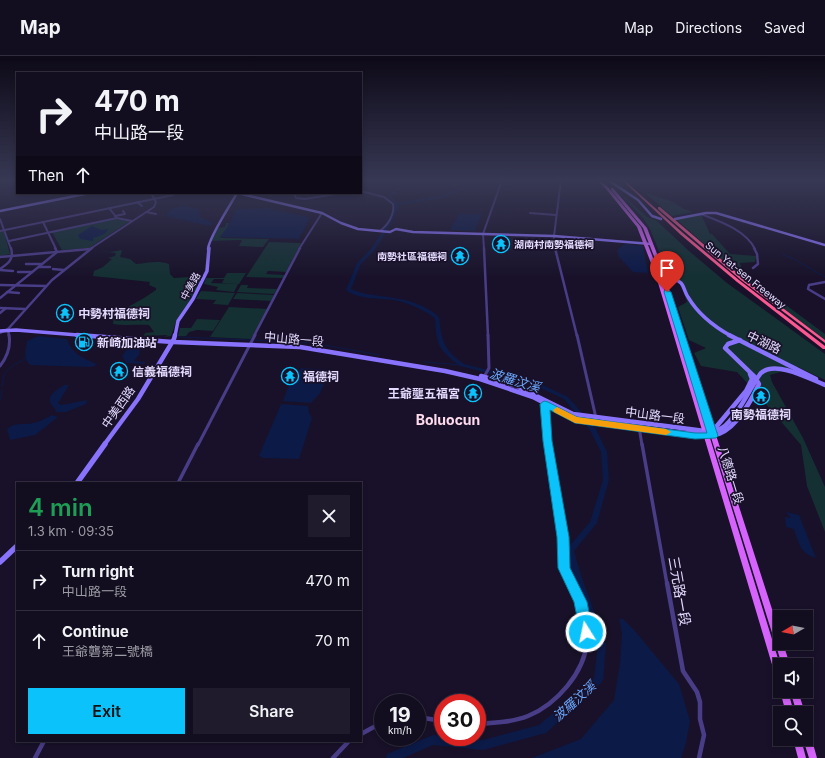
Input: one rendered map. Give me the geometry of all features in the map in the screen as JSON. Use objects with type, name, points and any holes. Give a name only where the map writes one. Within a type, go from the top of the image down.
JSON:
[{"type":"highway","name":"Sun Yat-sen Freeway","points":[[660,213],[682,234],[738,281],[825,348]]},
{"type":"highway","name":"Sun Yat-sen Freeway","points":[[664,213],[742,279],[825,342]]},
{"type":"main road","name":"八德路一段","points":[[629,213],[634,219],[646,243],[660,277]]},
{"type":"main road","name":"八德路一段","points":[[633,213],[645,228],[651,244],[709,433],[740,518],[784,658]]},
{"type":"main road","name":"八德路一段","points":[[709,433],[731,517],[774,658]]},
{"type":"main road","points":[[799,746],[802,758]]},
{"type":"main road","points":[[810,746],[813,758]]},
{"type":"street","points":[[0,231],[86,213]]},
{"type":"street","points":[[95,213],[98,216]]},
{"type":"street","points":[[113,213],[116,217],[132,221]]},
{"type":"street","points":[[9,241],[116,217],[125,214],[124,213]]},
{"type":"street","points":[[0,366],[5,361],[11,346],[11,341],[3,331],[46,286],[64,270],[90,249],[145,213]]},
{"type":"street","points":[[150,213],[156,214]]},
{"type":"street","name":"中美路","points":[[173,340],[178,321],[193,299],[207,270],[209,241],[226,213]]},
{"type":"street","points":[[179,482],[304,240],[322,213],[352,228],[388,232],[396,229],[413,232],[554,236],[651,244]]},
{"type":"street","points":[[381,231],[389,222],[393,213]]},
{"type":"street","points":[[485,375],[489,368],[483,234],[490,213]]},
{"type":"street","points":[[530,213],[556,215],[554,246],[571,307],[596,420],[693,433],[708,433],[723,427],[761,373],[766,370],[787,370],[825,384]]},
{"type":"street","points":[[649,213],[652,216],[661,219]]},
{"type":"street","points":[[700,214],[733,227],[744,236],[755,249],[759,257],[758,264],[753,268]]},
{"type":"street","points":[[675,219],[700,214],[719,214],[825,245]]},
{"type":"street","points":[[0,220],[5,230],[13,255],[10,262],[0,270]]},
{"type":"street","points":[[43,222],[57,252]]},
{"type":"street","points":[[0,257],[90,249]]},
{"type":"street","points":[[0,298],[57,252]]},
{"type":"street","points":[[26,264],[42,264]]},
{"type":"street","points":[[39,267],[50,267]]},
{"type":"street","points":[[54,269],[64,270]]},
{"type":"street","points":[[0,270],[13,271]]},
{"type":"street","points":[[18,272],[32,272]]},
{"type":"street","points":[[660,277],[670,278],[681,283],[688,297],[708,322],[740,340]]},
{"type":"street","points":[[825,282],[809,285],[808,289],[825,299]]},
{"type":"street","points":[[0,285],[46,286]]},
{"type":"street","points":[[7,292],[19,293]]},
{"type":"street","points":[[0,308],[25,309]]},
{"type":"street","points":[[0,313],[6,308]]},
{"type":"street","name":"中山路一段","points":[[3,331],[314,347],[485,375],[530,391],[573,414],[596,420],[709,433]]},
{"type":"street","name":"中美西路","points":[[78,482],[138,399],[173,340]]},
{"type":"street","name":"中湖路","points":[[709,433],[726,431],[754,394],[759,384],[755,377],[725,348],[728,344],[740,340],[825,384]]},
{"type":"street","name":"中山路一段","points":[[250,344],[300,347],[445,371],[480,379],[533,396],[544,404],[575,420],[596,420]]},
{"type":"street","points":[[709,433],[716,427],[746,391],[752,379],[748,371]]},
{"type":"street","points":[[486,724],[499,723],[528,716],[546,706],[570,684],[582,662],[587,642],[586,623],[581,602],[564,568],[563,537],[548,441],[544,404]]},
{"type":"street","name":"三元路一段","points":[[639,426],[683,671],[697,692],[700,702],[700,719],[704,735],[698,758]]},
{"type":"street","points":[[731,517],[740,518]]},
{"type":"street","points":[[0,562],[16,547]]},
{"type":"street","points":[[362,733],[374,727]]},
{"type":"street","points":[[35,758],[43,742]]},
{"type":"street","points":[[333,758],[348,742]]},
{"type":"green space","points":[[638,213],[642,213],[647,217],[656,220],[689,251],[727,283],[825,354],[825,380],[798,367],[770,375],[772,382],[803,438],[825,487],[825,532],[807,486],[801,445],[737,372],[701,366],[694,353],[706,348],[689,340],[678,307],[687,302],[677,274],[661,256],[650,229]]},
{"type":"green space","points":[[668,213],[689,213],[672,216]]},
{"type":"green space","points":[[701,214],[710,234],[712,234],[730,254],[756,256],[755,262],[740,263],[743,273],[825,334],[825,340],[737,273],[676,219]]},
{"type":"green space","points":[[117,219],[130,221],[89,248],[62,250],[52,232]]},
{"type":"green space","points":[[226,223],[229,223],[228,228],[220,237],[222,238],[269,239],[263,247],[239,246],[242,240],[209,241],[218,228],[225,227]]},
{"type":"green space","points":[[0,232],[4,232],[10,254],[0,256]]},
{"type":"green space","points":[[269,242],[301,243],[286,272],[268,271],[266,274],[285,275],[283,278],[246,277]]},
{"type":"green space","points":[[92,250],[110,252],[122,250],[120,257],[130,259],[136,264],[157,262],[169,264],[170,274],[174,278],[203,276],[190,301],[176,322],[171,336],[144,336],[145,333],[154,332],[149,325],[113,324],[114,315],[144,298],[156,290],[156,288],[149,285],[150,282],[93,276],[94,271],[103,267],[112,259],[108,258],[115,256],[116,253]]},
{"type":"green space","points":[[227,273],[246,273],[239,284],[222,283],[224,279],[214,279],[211,283],[238,284],[234,292],[216,290],[218,287],[204,284],[206,278],[224,278]]},
{"type":"green space","points":[[241,285],[248,285],[247,288],[277,289],[274,294],[237,292]]},
{"type":"green space","points":[[201,291],[235,293],[228,305],[213,304],[216,300],[196,299]]},
{"type":"green space","points":[[237,293],[274,295],[271,301],[233,299]]},
{"type":"green space","points":[[229,307],[268,309],[251,339],[210,337]]},
{"type":"green space","points":[[197,319],[220,320],[213,331],[197,330],[189,332],[186,336],[178,336],[180,328],[191,328]]},
{"type":"water","points":[[168,213],[199,213],[200,217],[210,221],[212,224],[210,226],[166,216]]},
{"type":"water","points":[[234,213],[288,213],[310,218],[299,239],[220,237]]},
{"type":"water","points":[[459,214],[482,214],[475,231],[450,230]]},
{"type":"water","points":[[92,226],[101,230],[108,229],[104,234],[93,238],[93,241],[80,239],[78,235]]},
{"type":"water","points":[[625,244],[643,246],[648,273],[633,272],[619,257],[617,250]]},
{"type":"water","points":[[38,336],[67,339],[75,352],[96,364],[95,366],[31,365],[26,360],[25,351],[27,341]]},
{"type":"water","points":[[128,348],[140,349],[139,355],[134,361],[146,362],[144,364],[126,363],[122,356]]},
{"type":"water","points":[[301,368],[331,370],[320,393],[311,403],[283,401],[290,382]]},
{"type":"water","points":[[65,385],[69,385],[58,403],[61,405],[87,400],[86,404],[66,412],[56,412],[51,404],[50,398],[54,392]]},
{"type":"water","points":[[281,404],[308,406],[309,413],[312,418],[299,459],[264,458],[259,456]]},
{"type":"water","points":[[52,415],[58,417],[35,435],[10,440],[7,429],[10,427],[17,424],[35,423]]},
{"type":"water","points":[[786,512],[799,515],[816,558],[803,551],[794,529],[786,527],[785,517],[791,518]]},
{"type":"water","points":[[619,619],[623,619],[635,631],[679,684],[690,721],[686,743],[681,758],[532,758],[581,739],[614,700],[620,664],[622,633]]},
{"type":"waterway","name":"波羅汶溪","points":[[391,758],[433,740],[483,745],[542,729],[598,680],[602,644],[577,575],[570,550],[593,523],[606,480],[604,452],[593,429],[566,398],[534,383],[462,365],[454,360],[442,345],[437,317],[427,310],[400,300],[364,295],[348,290],[359,263],[372,251],[387,228],[394,213]]},
{"type":"waterway","points":[[783,255],[792,258],[825,277]]},
{"type":"waterway","points":[[179,337],[250,340]]},
{"type":"waterway","points":[[255,340],[276,341]]},
{"type":"waterway","points":[[281,341],[313,343]]},
{"type":"waterway","points":[[318,344],[380,355]]},
{"type":"waterway","points":[[2,387],[2,381],[8,369],[25,359]]},
{"type":"waterway","points":[[424,362],[462,365]]},
{"type":"waterway","points":[[0,400],[2,390]]},
{"type":"slow traffic","points":[[557,410],[575,420],[666,432]]},
{"type":"place","name":"湖南村南勢福德祠","points":[[501,244]]},
{"type":"place","name":"南勢社區福德祠","points":[[460,256]]},
{"type":"place","name":"中勢村福德祠","points":[[65,313]]},
{"type":"place","name":"新崎加油站","points":[[84,342]]},
{"type":"place","name":"信義福德祠","points":[[119,371]]},
{"type":"place","name":"福德祠","points":[[290,376]]},
{"type":"place","name":"王爺壟五福宮","points":[[473,393]]},
{"type":"place","name":"南勢福德祠","points":[[761,396]]},
{"type":"district","name":"Boluocun","points":[[448,419]]},
{"type":"route","points":[[586,632],[586,623],[581,602],[564,568],[563,537],[548,441],[544,404],[575,420],[695,436],[713,436],[678,322],[667,292]]}]
